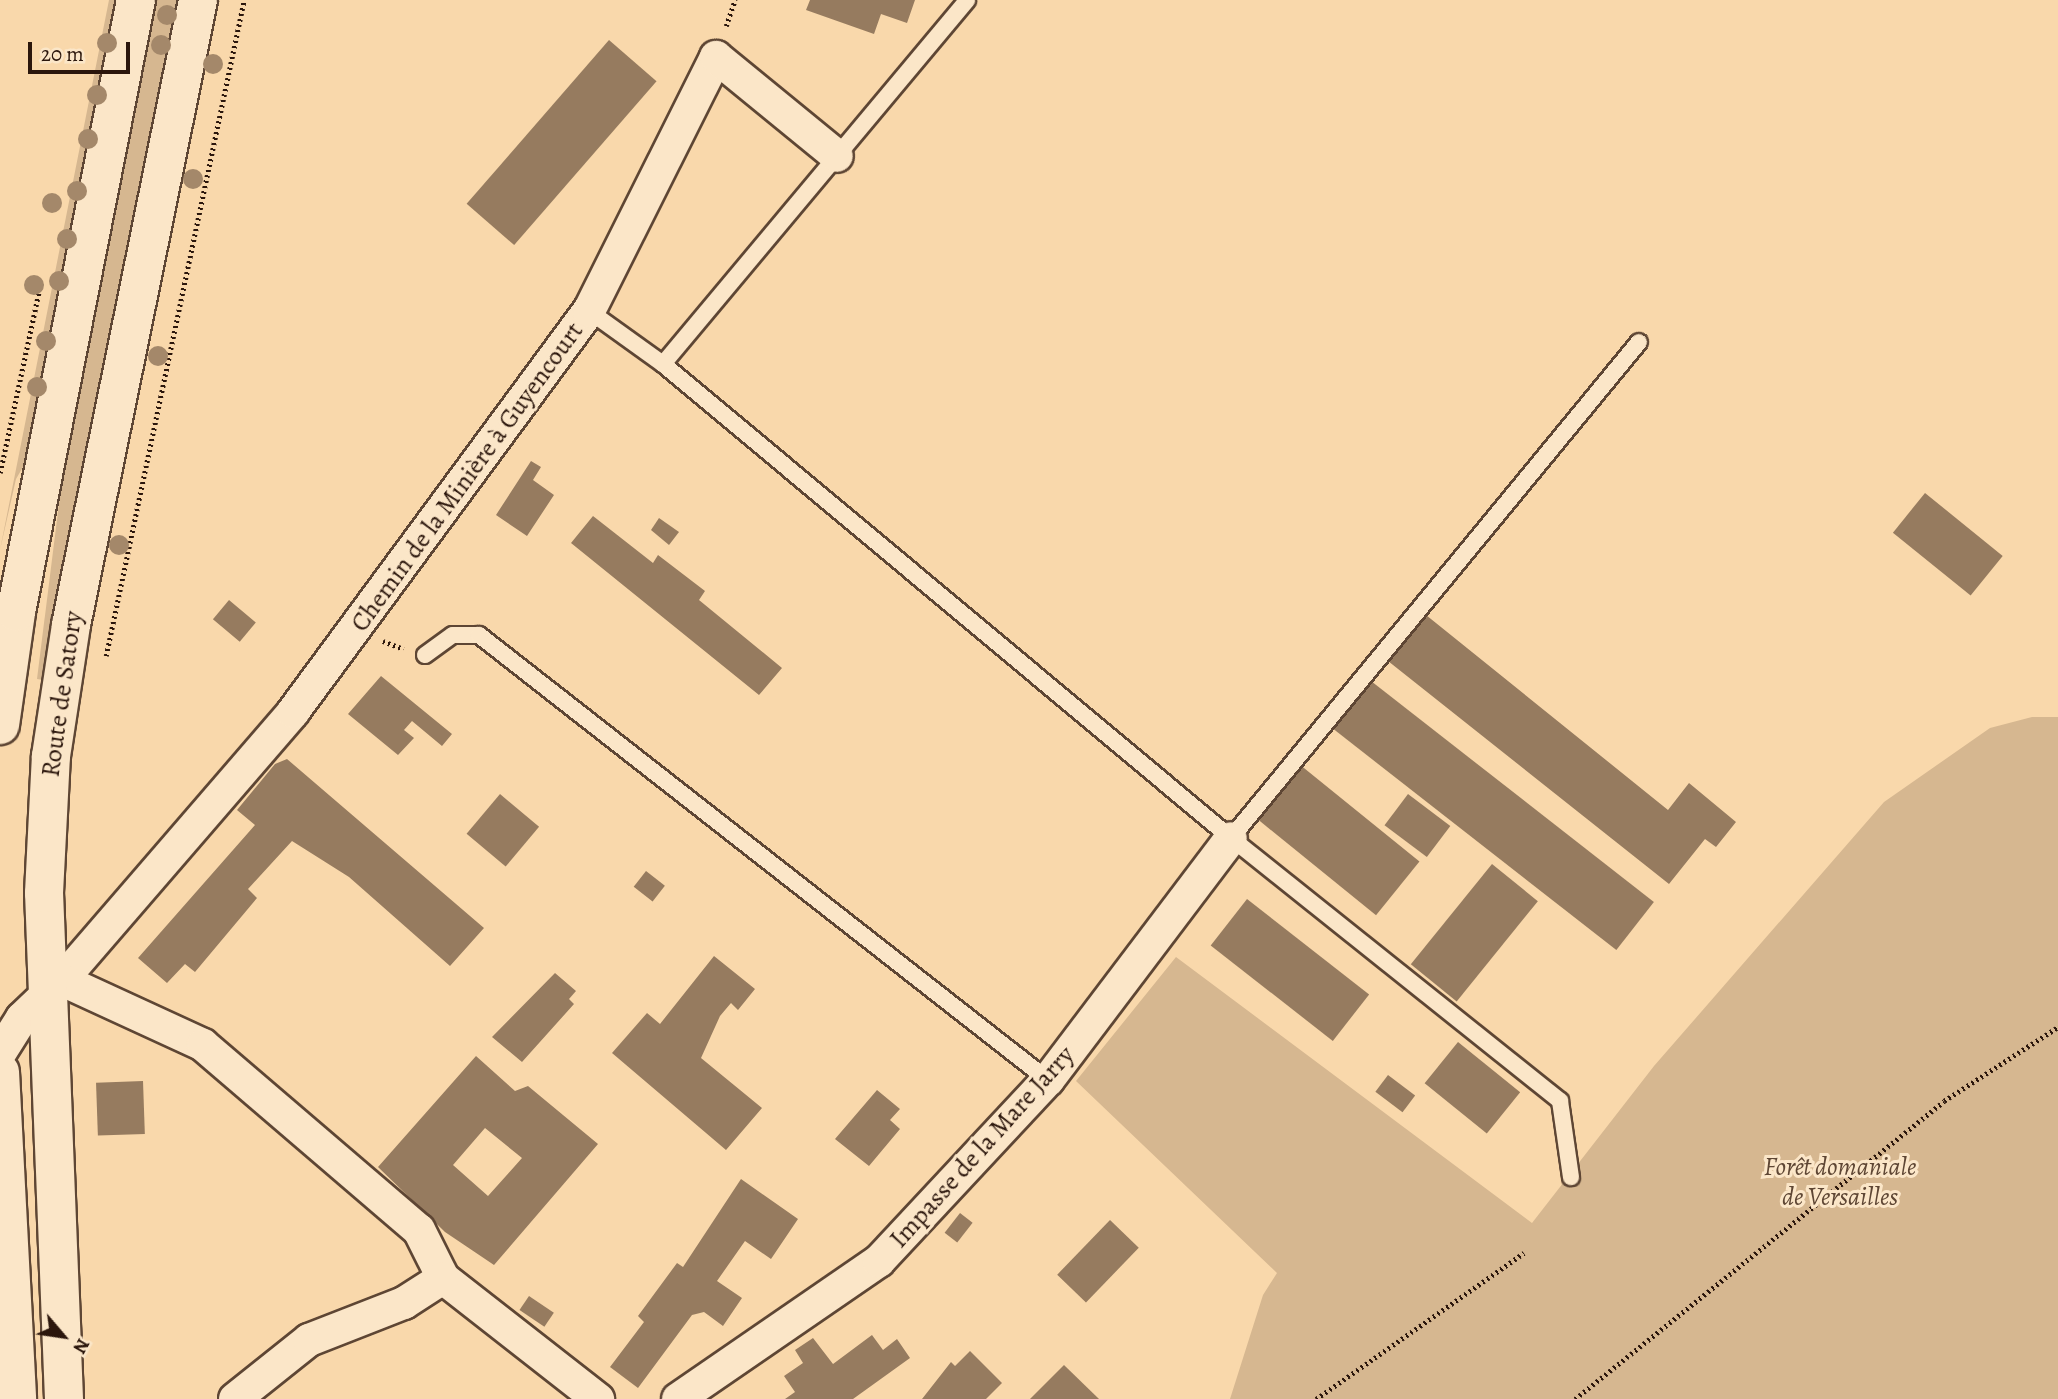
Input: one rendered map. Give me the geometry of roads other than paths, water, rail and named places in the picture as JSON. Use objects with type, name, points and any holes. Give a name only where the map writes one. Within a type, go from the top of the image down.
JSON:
[{"type":"main road","points":[[0,725],[6,675],[136,0]]},
{"type":"main road","name":"Route de Satory","points":[[64,1399],[54,988],[46,824],[59,690],[198,0]]},
{"type":"main road","points":[[0,1072],[17,1399]]},
{"type":"street","name":"Chemin de la Minière à Guyencourt","points":[[0,1053],[22,1018],[54,988],[293,712],[589,312],[716,57],[837,156]]},
{"type":"street","points":[[0,714],[6,675]]},
{"type":"street","name":"Impasse de la Mare Jarry","points":[[678,1399],[879,1261],[1048,1080],[1231,838]]},
{"type":"street","points":[[54,988],[202,1045],[419,1230],[443,1278],[598,1399]]},
{"type":"street","points":[[235,1399],[309,1340],[404,1303],[443,1278]]},
{"type":"lane","points":[[663,364],[967,0]]},
{"type":"lane","points":[[589,312],[663,364],[1231,838],[1560,1101],[1571,1177]]},
{"type":"lane","points":[[1231,838],[1639,342]]},
{"type":"lane","points":[[425,655],[453,635],[479,635],[1048,1080]]},
{"type":"park label","name":"Forêt domaniale de Versailles","points":[[1840,1182]]}]
